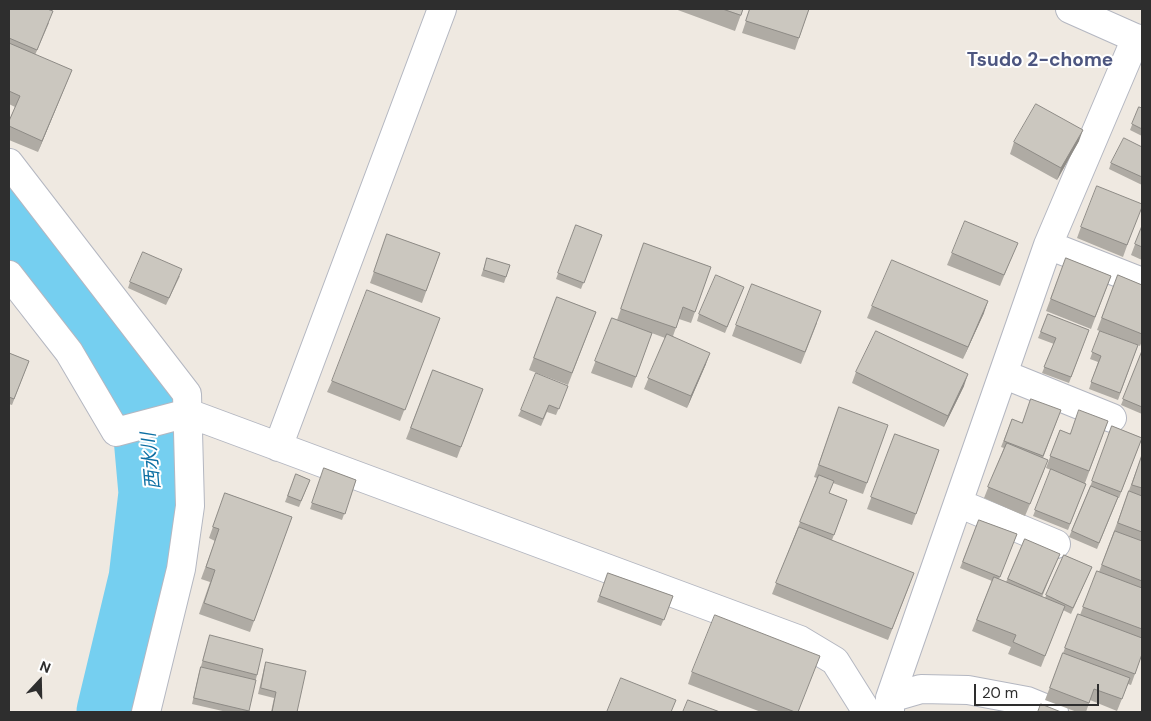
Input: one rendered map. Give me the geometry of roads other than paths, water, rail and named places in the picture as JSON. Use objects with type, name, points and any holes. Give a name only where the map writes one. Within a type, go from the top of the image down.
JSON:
[{"type":"street","points":[[278,447],[442,9]]},
{"type":"street","points":[[895,707],[958,503],[1048,245],[1139,40],[1070,9]]},
{"type":"street","points":[[9,163],[187,394],[190,506],[181,569],[146,712]]},
{"type":"street","points":[[1048,245],[1142,282]]},
{"type":"street","points":[[9,275],[69,352],[116,432],[188,413],[800,640],[835,661],[868,712],[895,707],[922,689],[968,690],[1027,701],[1054,712]]},
{"type":"street","points":[[1003,374],[1112,418]]},
{"type":"street","points":[[958,503],[1056,544]]},
{"type":"waterway","name":"西水川","points":[[9,219],[111,354],[150,426],[156,493],[146,579],[114,712]]},
{"type":"district","name":"Tsudo 2-chome","points":[[1040,61]]}]
